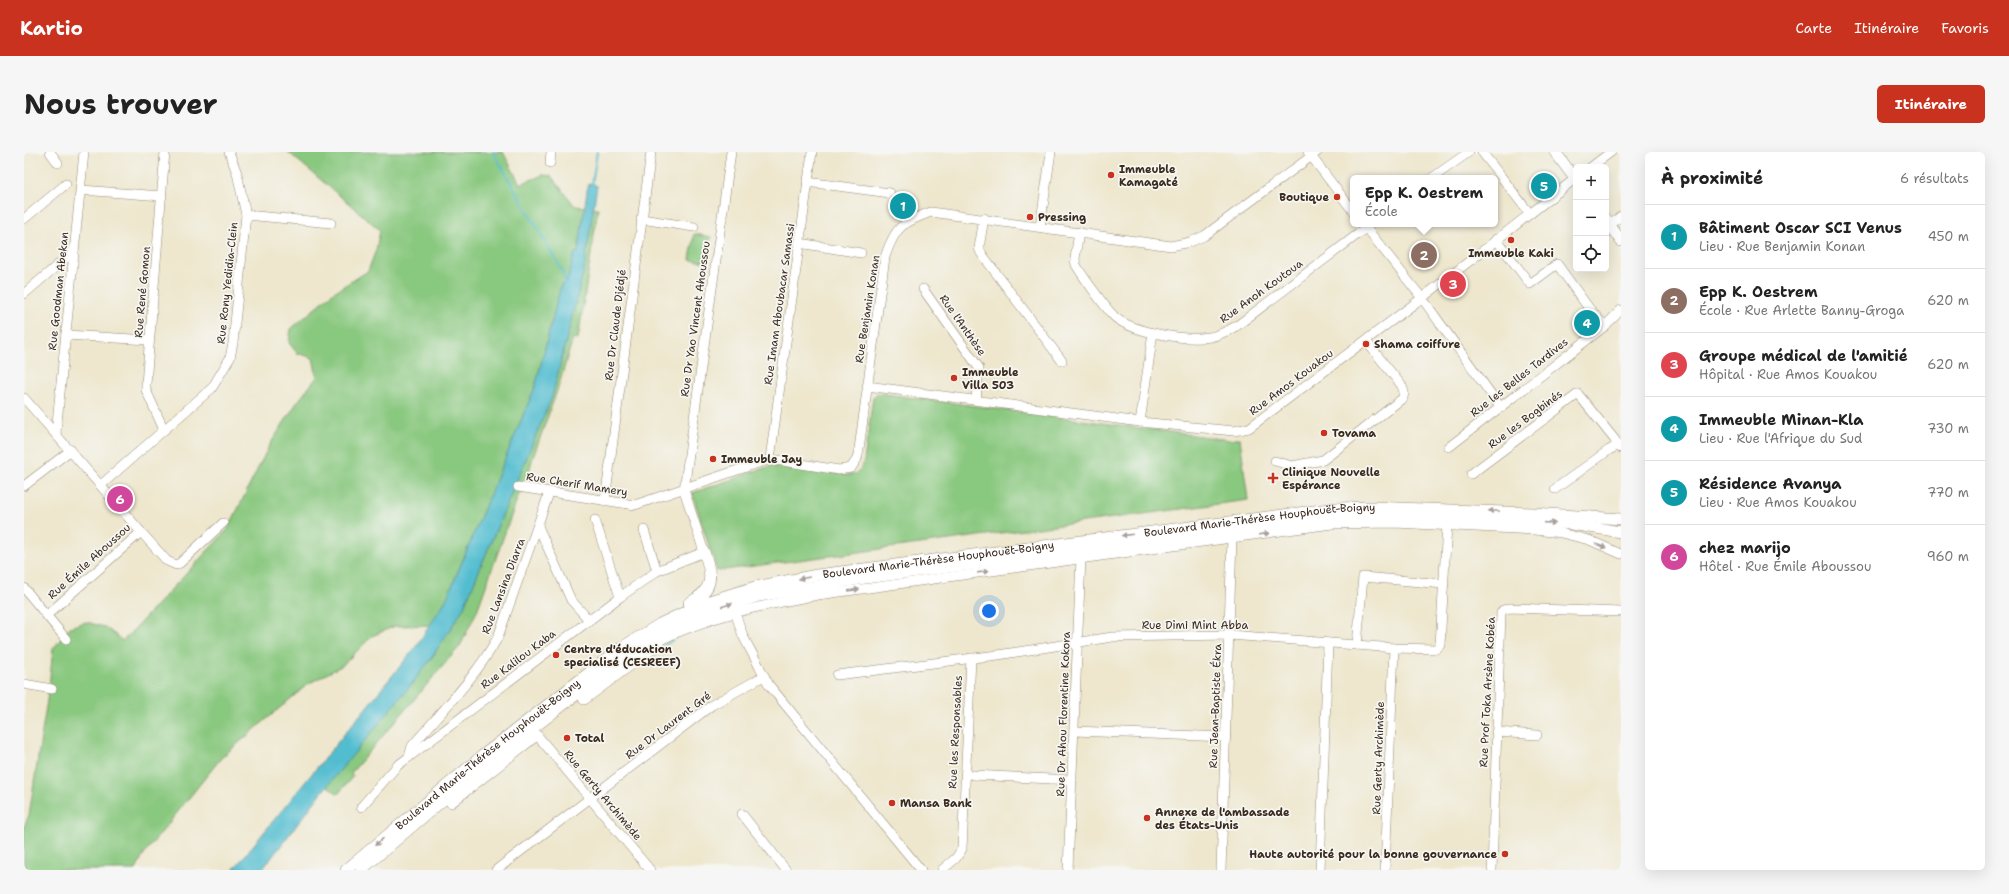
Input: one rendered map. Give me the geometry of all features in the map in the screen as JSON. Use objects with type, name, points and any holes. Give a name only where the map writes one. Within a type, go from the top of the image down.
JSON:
[{"type":"main road","points":[[1556,152],[1573,175]]},
{"type":"main road","points":[[1609,223],[1621,241]]},
{"type":"main road","name":"Boulevard Marie-Thérèse Houphouët-Boigny","points":[[346,870],[482,756],[621,648],[646,631],[706,602],[756,587],[850,570],[1183,529],[1301,512],[1371,507],[1533,513],[1621,520]]},
{"type":"main road","name":"Boulevard Marie-Thérèse Houphouët-Boigny","points":[[361,870],[471,776],[641,646],[672,628],[709,611],[759,596],[865,578],[1285,522],[1361,516],[1542,522],[1571,524],[1621,532]]},
{"type":"main road","points":[[646,631],[657,621],[698,598],[706,591],[710,581],[710,573],[704,552]]},
{"type":"main road","points":[[421,819],[447,805],[537,735],[668,637]]},
{"type":"street","points":[[50,152],[58,163]]},
{"type":"street","name":"Rue Goodman Abekan","points":[[56,433],[84,152]]},
{"type":"street","name":"Rue René Gomon","points":[[164,430],[146,390],[165,152]]},
{"type":"street","name":"Rue Rony Yedidia-Clein","points":[[101,485],[212,388],[230,358],[246,215],[237,173],[228,152]]},
{"type":"street","points":[[550,163],[551,152]]},
{"type":"street","name":"Rue Dr Claude Djédjé","points":[[605,501],[650,152]]},
{"type":"street","name":"Rue Dr Yao Vincent Ahoussou","points":[[684,490],[731,152]]},
{"type":"street","name":"Rue Imam Aboubacar Samassi","points":[[770,459],[812,152]]},
{"type":"street","points":[[1040,227],[1051,152]]},
{"type":"street","points":[[1436,175],[1469,152]]},
{"type":"street","points":[[1482,152],[1530,214]]},
{"type":"street","points":[[1595,164],[1612,152]]},
{"type":"street","points":[[1312,154],[1350,207]]},
{"type":"street","name":"Rue Benjamin Konan","points":[[867,386],[885,258],[892,238],[904,224],[931,212],[984,218],[1171,246],[1190,242],[1204,236],[1312,154]]},
{"type":"street","name":"Rue Amos Kouakou","points":[[867,386],[1140,422],[1234,431],[1249,428],[1366,341],[1496,239],[1573,181]]},
{"type":"street","points":[[808,182],[890,193]]},
{"type":"street","points":[[24,219],[66,184]]},
{"type":"street","points":[[81,190],[162,196]]},
{"type":"street","points":[[246,215],[331,223]]},
{"type":"street","points":[[1609,222],[1621,216]]},
{"type":"street","points":[[984,218],[979,248],[981,253],[1062,361]]},
{"type":"street","points":[[641,219],[694,227]]},
{"type":"street","name":"Rue Anoh Koutoua","points":[[1079,232],[1075,259],[1080,271],[1115,317],[1128,326],[1153,333],[1192,337],[1210,337],[1225,332],[1364,227]]},
{"type":"street","points":[[1366,227],[1422,298],[1501,408]]},
{"type":"street","points":[[1496,239],[1530,284],[1557,264],[1588,307],[1605,326]]},
{"type":"street","points":[[799,243],[861,252]]},
{"type":"street","points":[[24,294],[74,251]]},
{"type":"street","name":"Rue l'Anthèse","points":[[923,289],[979,368],[976,400]]},
{"type":"street","name":"Rue les Belles Tardives","points":[[1449,446],[1501,408],[1605,326],[1621,310]]},
{"type":"street","points":[[1140,422],[1153,333]]},
{"type":"street","points":[[66,334],[149,340]]},
{"type":"street","points":[[1275,461],[1292,466],[1323,460],[1404,398],[1402,386],[1366,341]]},
{"type":"street","name":"Rue Cherif Mamery","points":[[518,487],[635,505],[684,490],[770,459],[839,470],[848,469],[853,466],[857,459],[867,386]]},
{"type":"street","name":"Rue les Bogbinés","points":[[1471,474],[1578,394],[1619,447]]},
{"type":"street","name":"Rue Émile Aboussou","points":[[24,398],[142,532],[47,615]]},
{"type":"street","points":[[1555,489],[1609,450],[1619,447]]},
{"type":"street","points":[[24,486],[71,450]]},
{"type":"street","points":[[684,490],[704,552]]},
{"type":"street","name":"Rue Lansina Diarra","points":[[409,757],[412,746],[490,652],[505,622],[549,492]]},
{"type":"street","points":[[595,520],[620,597]]},
{"type":"street","points":[[142,532],[167,561],[176,565],[223,523]]},
{"type":"street","points":[[641,646],[668,637],[708,620],[735,612],[818,595],[1081,558],[1232,540],[1339,524],[1394,523],[1447,529],[1534,530],[1561,533],[1589,540],[1621,554]]},
{"type":"street","points":[[538,526],[571,600],[589,620]]},
{"type":"street","name":"Rue Dimi Mint Abba","points":[[837,675],[971,658],[1112,637],[1230,635],[1394,648],[1438,648],[1440,645],[1447,529]]},
{"type":"street","points":[[644,530],[657,571]]},
{"type":"street","name":"Rue Jean-Baptiste Ékra","points":[[1221,870],[1232,540]]},
{"type":"street","name":"Rue Kalilou Kaba","points":[[361,807],[386,777],[409,757],[589,620],[657,571],[704,552]]},
{"type":"street","name":"Rue Dr Ahou Florentine Kokora","points":[[1068,870],[1081,558]]},
{"type":"street","points":[[1357,645],[1363,577],[1444,584]]},
{"type":"street","points":[[24,588],[66,639]]},
{"type":"street","name":"Rue Prof Toka Arsène Kobéa","points":[[1492,870],[1496,732],[1501,618],[1503,610],[1510,608],[1621,612]]},
{"type":"street","points":[[735,612],[743,636],[764,676],[786,707],[921,870]]},
{"type":"street","points":[[1320,870],[1328,643]]},
{"type":"street","name":"Rue Gerty Archimède","points":[[1385,870],[1394,648]]},
{"type":"street","name":"Rue les Responsables","points":[[942,870],[956,858],[962,849],[971,658]]},
{"type":"street","name":"Rue Dr Laurent Gré","points":[[496,870],[591,799],[712,705],[764,676]]},
{"type":"street","points":[[24,684],[52,689]]},
{"type":"street","points":[[1074,731],[1226,737]]},
{"type":"street","points":[[1496,732],[1537,735]]},
{"type":"street","name":"Rue Gerty Archimède","points":[[537,735],[650,870]]},
{"type":"street","points":[[973,775],[1072,780]]},
{"type":"street","points":[[742,814],[786,870]]},
{"type":"green space","points":[[288,152],[503,152],[520,184],[543,175],[551,176],[575,206],[598,208],[578,339],[573,338],[558,388],[532,460],[524,492],[520,491],[477,611],[460,646],[351,773],[353,776],[338,794],[319,780],[443,625],[395,626],[372,636],[343,665],[308,684],[221,758],[144,854],[136,870],[24,870],[24,827],[29,815],[49,687],[53,649],[70,627],[86,622],[105,627],[123,641],[228,529],[269,446],[296,404],[317,377],[313,358],[297,353],[289,343],[291,329],[334,292],[368,271],[376,250],[380,230]]},
{"type":"green space","points":[[694,234],[711,237],[707,262],[690,260]]},
{"type":"green space","points":[[878,393],[1230,440],[1240,438],[1248,500],[717,571],[692,493],[770,466],[849,475],[855,474],[861,468],[864,461],[873,397]]},
{"type":"water","points":[[592,183],[597,186],[584,269],[552,397],[463,609],[431,659],[411,685],[323,791],[262,870],[233,870],[415,648],[446,600],[535,387],[561,285],[566,283],[575,252],[578,253],[588,184]]},
{"type":"waterway","points":[[493,152],[563,272],[565,285]]},
{"type":"waterway","points":[[592,185],[597,152]]},
{"type":"waterway","points":[[661,648],[677,637]]},
{"type":"place","name":"Immeuble Kamagaté","points":[[1111,175]]},
{"type":"place","name":"Résidence Avanya","points":[[1544,186]]},
{"type":"place","name":"Boutique","points":[[1337,197]]},
{"type":"place","name":"Bâtiment Oscar SCI Venus","points":[[903,206]]},
{"type":"place","name":"Pressing","points":[[1030,217]]},
{"type":"place","name":"Immeuble Kaki","points":[[1511,240]]},
{"type":"place","name":"Epp K. Oestrem","points":[[1424,255]]},
{"type":"place","name":"Groupe médical de l'amitié","points":[[1453,284]]},
{"type":"place","name":"Immeuble Minan-Kla","points":[[1587,323]]},
{"type":"place","name":"Shama coiffure","points":[[1366,344]]},
{"type":"place","name":"Immeuble Villa 503","points":[[954,378]]},
{"type":"place","name":"Tovama","points":[[1324,433]]},
{"type":"place","name":"Immeuble Jay","points":[[713,459]]},
{"type":"place","name":"Clinique Nouvelle Espérance","points":[[1273,478]]},
{"type":"place","name":"chez marijo","points":[[120,499]]},
{"type":"place","name":"Centre d'éducation specialisé (CESREEF)","points":[[556,655]]},
{"type":"place","name":"Total","points":[[567,738]]},
{"type":"place","name":"Mansa Bank","points":[[892,803]]},
{"type":"place","name":"Annexe de l'ambassade des États-Unis","points":[[1147,818]]},
{"type":"place","name":"Haute autorité pour la bonne gouvernance","points":[[1505,854]]}]
